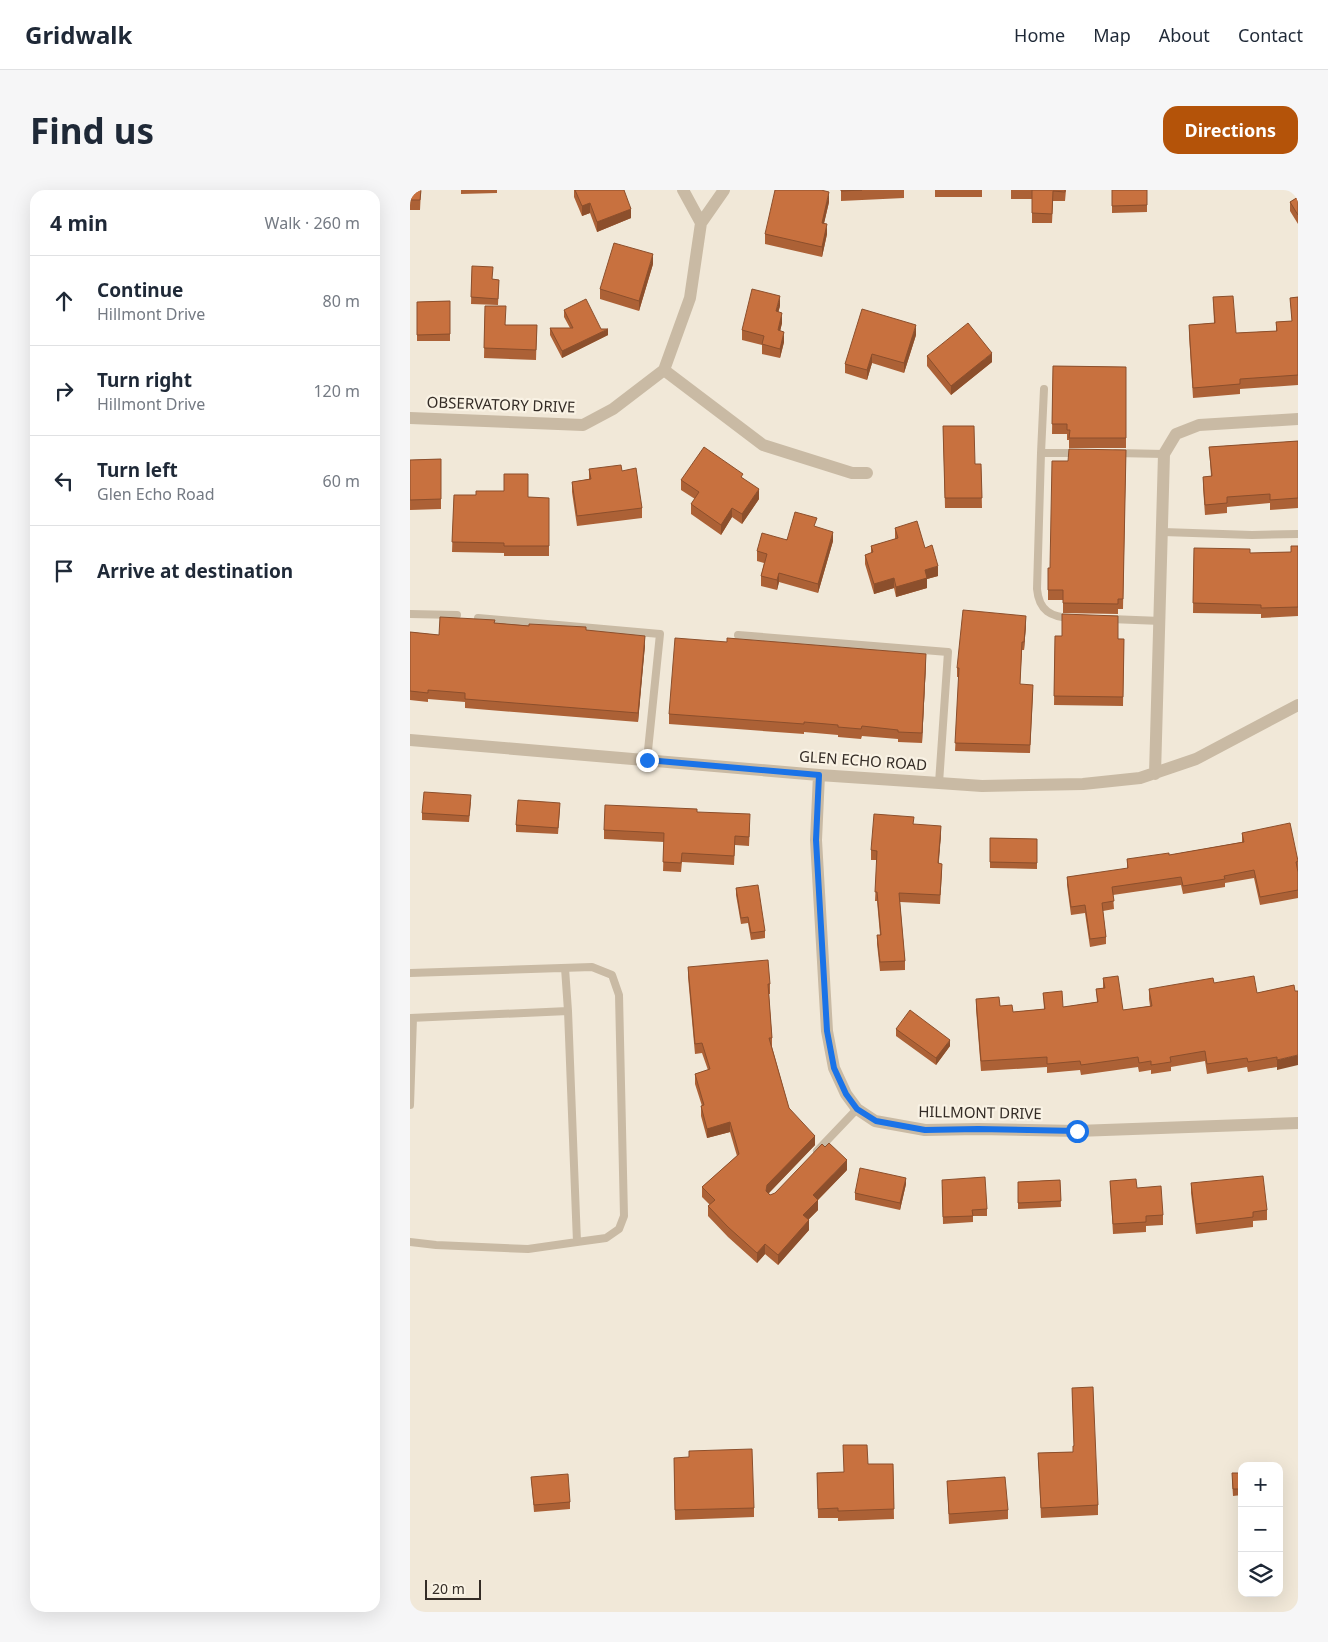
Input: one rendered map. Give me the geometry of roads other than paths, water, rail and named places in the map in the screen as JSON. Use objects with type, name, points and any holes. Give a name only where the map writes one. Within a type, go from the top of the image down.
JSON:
[{"type":"street","points":[[682,190],[701,224]]},
{"type":"street","points":[[724,190],[701,224],[690,298],[664,370],[763,445],[852,473],[867,473]]},
{"type":"street","name":"OBSERVATORY DRIVE","points":[[410,418],[583,425],[613,409],[664,370]]},
{"type":"street","points":[[1155,774],[1161,621],[1164,454],[1176,434],[1199,425],[1298,419]]},
{"type":"street","name":"GLEN ECHO ROAD","points":[[410,740],[819,775],[982,786],[1083,784],[1140,778],[1196,759],[1298,705]]},
{"type":"street","name":"HILLMONT DRIVE","points":[[819,775],[816,840],[827,1031],[834,1068],[846,1094],[857,1109],[876,1121],[925,1130],[1077,1131],[1298,1123]]},
{"type":"lane","points":[[1044,389],[1036,589],[1038,600],[1047,611],[1057,618],[1076,618]]},
{"type":"lane","points":[[1041,453],[1089,453]]},
{"type":"lane","points":[[1108,453],[1164,454]]},
{"type":"lane","points":[[1163,532],[1252,535],[1298,534]]},
{"type":"lane","points":[[410,614],[457,615]]},
{"type":"lane","points":[[478,618],[660,634],[647,760]]},
{"type":"lane","points":[[1104,619],[1161,621]]},
{"type":"lane","points":[[738,635],[948,652],[939,783]]},
{"type":"lane","points":[[565,968],[577,1242]]},
{"type":"lane","points":[[410,973],[592,968],[612,975],[619,995],[624,1216],[619,1229],[606,1238],[528,1249],[410,1242]]},
{"type":"lane","points":[[410,1105],[411,1018],[568,1011]]},
{"type":"lane","points":[[811,1158],[857,1109]]}]
